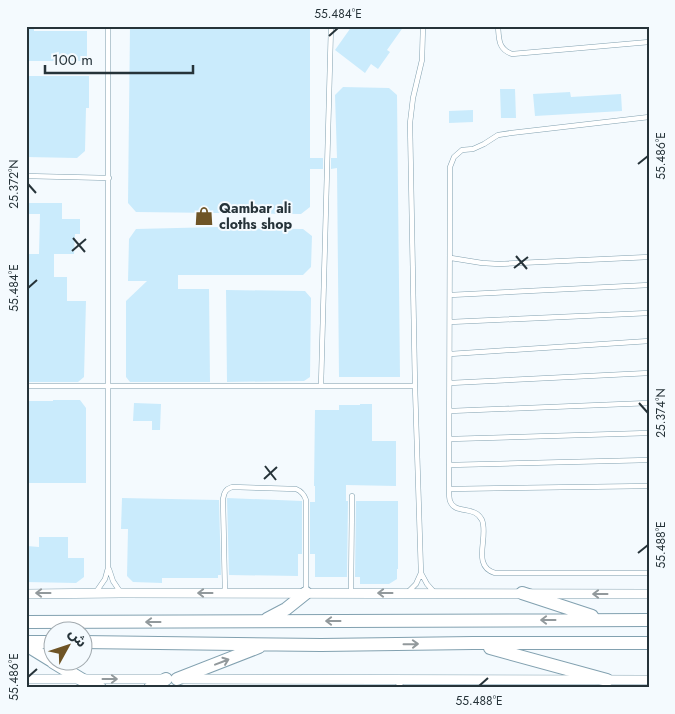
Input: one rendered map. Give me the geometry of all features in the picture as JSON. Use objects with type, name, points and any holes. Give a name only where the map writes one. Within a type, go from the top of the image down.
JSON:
[{"type":"main road","points":[[263,621],[286,609],[306,593]]},
{"type":"main road","points":[[522,593],[604,620]]},
{"type":"main road","points":[[26,622],[649,620]]},
{"type":"main road","points":[[26,643],[42,642]]},
{"type":"main road","points":[[92,642],[321,645],[649,643]]},
{"type":"main road","points":[[26,643],[42,654]]},
{"type":"main road","points":[[473,643],[603,684]]},
{"type":"main road","points":[[150,688],[266,644]]},
{"type":"main road","points":[[70,672],[100,688]]},
{"type":"street","points":[[26,594],[649,594]]},
{"type":"street","points":[[26,679],[172,679],[222,683],[392,679],[587,680],[603,684],[649,680]]},
{"type":"street","points":[[627,688],[637,680]]},
{"type":"lane","points":[[96,593],[105,579],[108,568],[108,26]]},
{"type":"lane","points":[[321,386],[332,26]]},
{"type":"lane","points":[[406,593],[416,584],[421,573],[410,123],[413,98],[422,60],[423,26]]},
{"type":"lane","points":[[498,26],[502,48],[512,54],[649,42]]},
{"type":"lane","points":[[649,117],[498,135],[478,146],[462,150],[452,161],[450,167],[449,490],[449,498],[452,505],[459,509],[474,512],[482,520],[482,561],[490,571],[495,573],[649,573]]},
{"type":"lane","points":[[26,176],[109,178]]},
{"type":"lane","points":[[451,258],[499,264],[649,257]]},
{"type":"lane","points":[[450,295],[649,285]]},
{"type":"lane","points":[[450,322],[649,313]]},
{"type":"lane","points":[[450,354],[649,341]]},
{"type":"lane","points":[[450,383],[649,373]]},
{"type":"lane","points":[[26,386],[415,386]]},
{"type":"lane","points":[[450,411],[649,403]]},
{"type":"lane","points":[[450,439],[649,433]]},
{"type":"lane","points":[[450,465],[649,460]]},
{"type":"lane","points":[[449,490],[649,486]]},
{"type":"lane","points":[[225,593],[223,499],[226,489],[232,487],[296,489],[302,493],[306,500],[306,593]]},
{"type":"lane","points":[[351,593],[352,496]]},
{"type":"lane","points":[[108,568],[113,581],[121,593]]},
{"type":"lane","points":[[421,573],[437,594]]},
{"type":"lane","points":[[392,679],[403,688]]},
{"type":"building","points":[[26,26],[34,26],[34,31],[87,31],[87,61],[26,61]]},
{"type":"building","points":[[130,26],[310,26],[310,158],[323,158],[323,169],[310,169],[310,207],[301,214],[136,212],[128,203]]},
{"type":"building","points":[[352,26],[404,26],[387,50],[390,52],[378,69],[371,64],[365,73],[335,50]]},
{"type":"building","points":[[26,76],[89,76],[89,108],[86,108],[85,151],[77,158],[26,157]]},
{"type":"building","points":[[343,87],[389,88],[397,95],[400,377],[339,377],[337,168],[331,169],[331,158],[337,158],[335,95]]},
{"type":"building","points":[[500,89],[515,89],[516,118],[501,118]]},
{"type":"building","points":[[570,92],[571,97],[621,94],[622,111],[535,116],[533,94]]},
{"type":"building","points":[[473,110],[473,122],[449,123],[449,111]]},
{"type":"building","points":[[26,203],[62,203],[62,219],[80,219],[80,234],[75,234],[74,254],[54,254],[54,277],[67,277],[67,301],[86,301],[84,377],[78,382],[26,382],[26,254],[39,254],[40,214],[26,214]]},
{"type":"building","points":[[218,227],[303,229],[312,236],[311,267],[303,275],[178,275],[178,289],[209,289],[210,382],[130,382],[126,377],[126,301],[147,281],[128,281],[129,239],[136,229]]},
{"type":"building","points":[[226,290],[305,291],[311,298],[310,377],[304,381],[227,382]]},
{"type":"building","points":[[80,400],[86,408],[86,483],[26,483],[26,401]]},
{"type":"building","points":[[134,403],[161,404],[160,430],[152,430],[152,421],[133,421]]},
{"type":"building","points":[[372,404],[372,441],[396,441],[396,486],[346,485],[346,501],[348,501],[347,577],[315,577],[315,554],[310,554],[310,502],[315,502],[315,410],[339,410],[339,405]]},
{"type":"building","points":[[122,498],[219,500],[221,575],[218,575],[218,578],[162,578],[162,583],[133,582],[127,576],[128,529],[121,529]]},
{"type":"building","points":[[227,498],[302,501],[302,554],[298,554],[298,576],[229,575]]},
{"type":"building","points":[[356,501],[398,501],[397,579],[389,584],[360,584],[360,577],[355,577]]},
{"type":"building","points":[[39,537],[68,537],[68,558],[84,558],[84,577],[76,583],[26,582],[27,546],[39,547]]},
{"type":"place","name":"Qambar ali cloths shop","points":[[204,216]]}]
